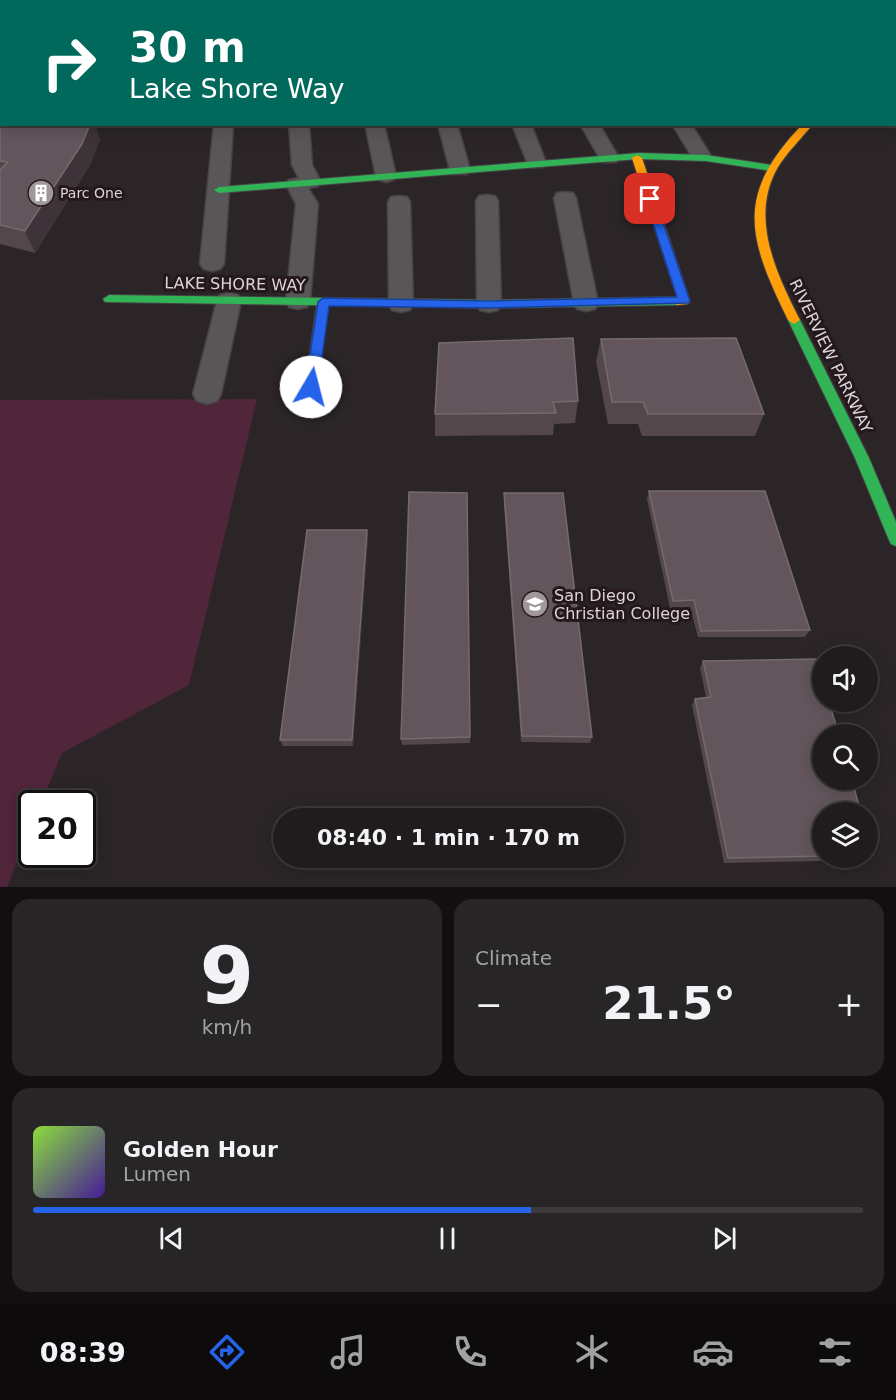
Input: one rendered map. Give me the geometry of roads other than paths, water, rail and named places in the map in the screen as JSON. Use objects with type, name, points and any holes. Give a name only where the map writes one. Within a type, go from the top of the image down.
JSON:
[{"type":"street","points":[[212,264],[223,126]]},
{"type":"street","points":[[298,301],[307,204],[299,126]]},
{"type":"street","points":[[374,126],[386,176]]},
{"type":"street","points":[[448,126],[460,170]]},
{"type":"street","points":[[521,126],[536,163]]},
{"type":"street","points":[[590,126],[609,158]]},
{"type":"street","points":[[682,126],[701,156]]},
{"type":"street","name":"RIVERVIEW PARKWAY","points":[[808,126],[795,138],[772,168],[760,202],[762,239],[784,300],[862,458],[896,540]]},
{"type":"street","points":[[219,190],[609,158],[701,156],[737,160],[772,168]]},
{"type":"street","name":"LAKE SHORE WAY","points":[[109,299],[401,304],[684,301],[637,158]]},
{"type":"street","points":[[565,198],[586,303]]},
{"type":"street","points":[[487,201],[489,304]]},
{"type":"street","points":[[399,202],[401,304]]},
{"type":"street","points":[[207,394],[229,301]]},
{"type":"lane","points":[[311,387],[323,302]]},
{"type":"place","name":"Parc One","points":[[41,193]]},
{"type":"place","name":"San Diego Christian College","points":[[535,604]]}]
